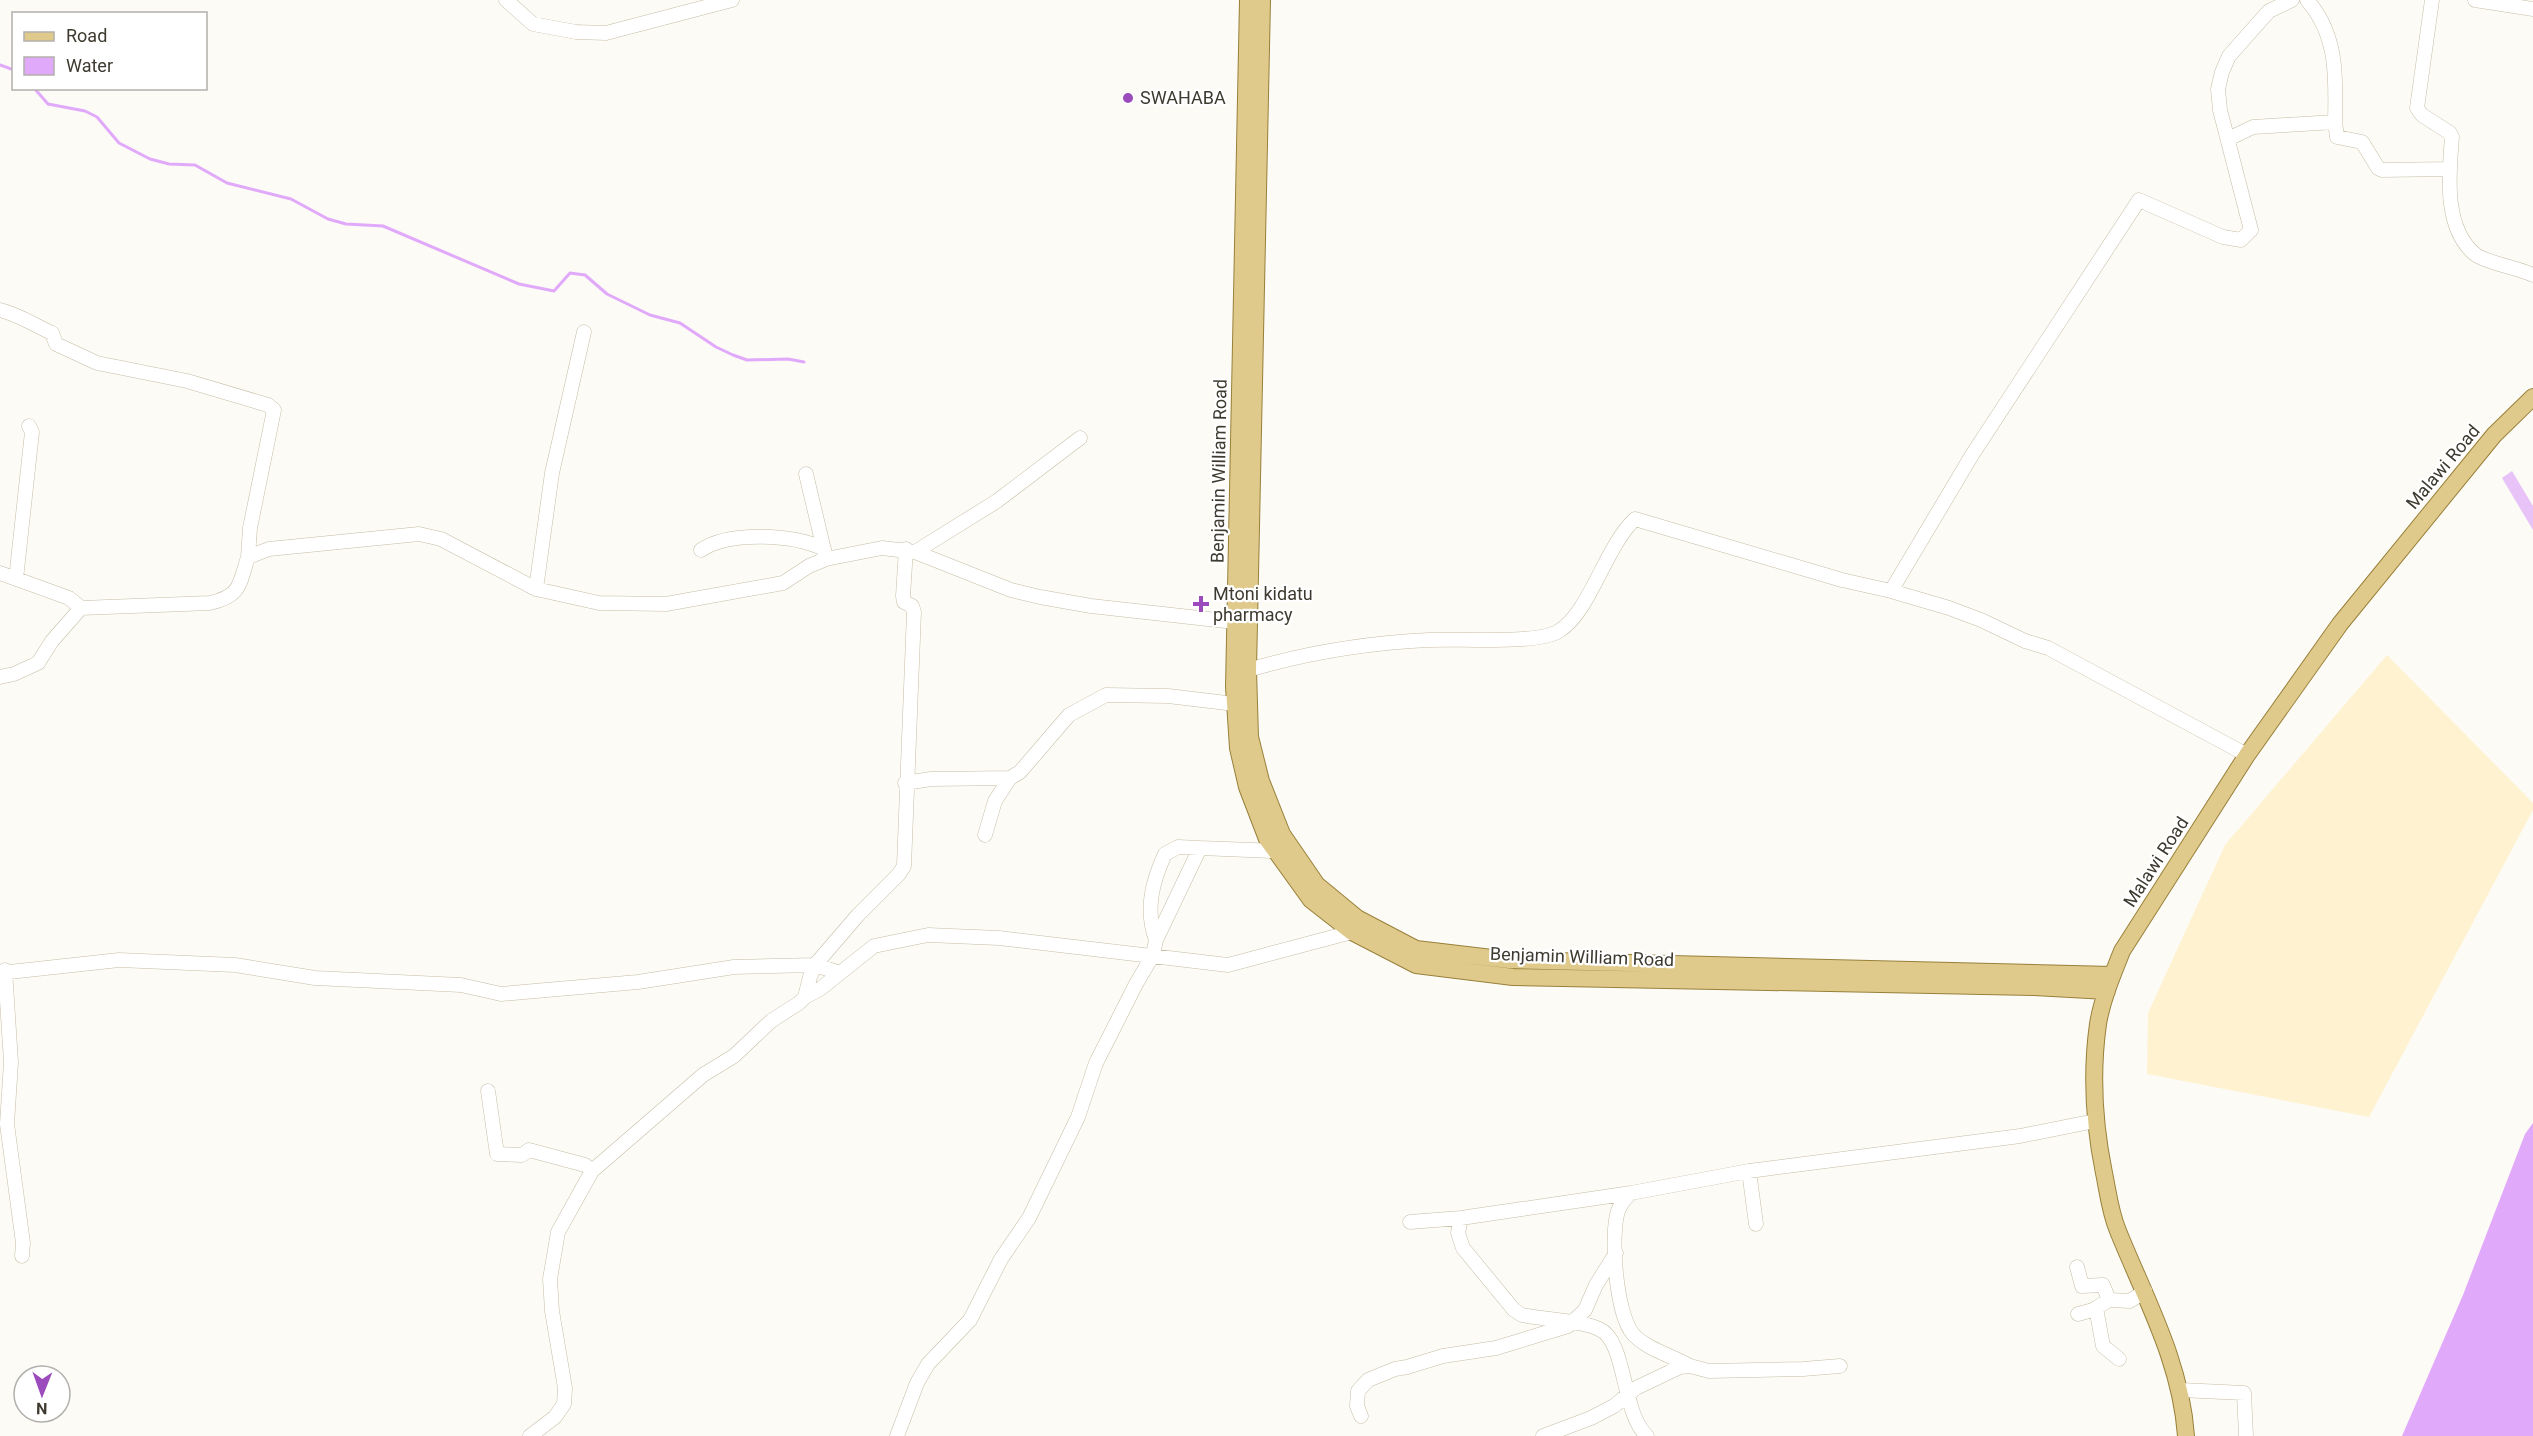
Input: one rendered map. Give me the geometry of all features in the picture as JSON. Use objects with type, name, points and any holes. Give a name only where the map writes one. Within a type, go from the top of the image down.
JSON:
[{"type":"main road","name":"Benjamin William Road","points":[[1248,0],[1243,623],[1252,748],[1261,781],[1282,834],[1281,846],[1311,900],[1352,932],[1416,964],[1513,977],[2066,981]]},
{"type":"main road","name":"Benjamin William Road","points":[[1262,0],[1243,623],[1235,704],[1238,747],[1247,787],[1267,839],[1281,846],[1317,885],[1357,918],[1416,949],[1509,960],[2110,983]]},
{"type":"main road","name":"Malawi Road","points":[[2186,1436],[2181,1390],[2174,1368],[2145,1291],[2117,1230],[2109,1202],[2095,1121],[2098,1022],[2110,983],[2122,951],[2247,755],[2371,584],[2494,435],[2533,397]]},
{"type":"main road","points":[[2098,1022],[2087,998],[2066,981],[2122,951]]},
{"type":"street","points":[[506,0],[533,24],[576,32],[606,33],[732,0]]},
{"type":"street","points":[[1891,591],[1972,455],[2139,200],[2223,237],[2241,240],[2251,230],[2220,110],[2218,89],[2229,56],[2269,11],[2292,0]]},
{"type":"street","points":[[2307,0],[2323,23],[2334,54],[2337,137],[2362,142],[2378,168],[2382,170],[2450,169]]},
{"type":"street","points":[[2432,0],[2417,108],[2422,115],[2446,130],[2452,137],[2450,169],[2454,220],[2469,247],[2481,257],[2533,275]]},
{"type":"street","points":[[2475,0],[2533,9]]},
{"type":"street","points":[[2228,139],[2253,127],[2336,122]]},
{"type":"street","points":[[0,310],[14,313],[29,323],[52,333],[56,344],[97,363],[186,381],[268,405],[274,410],[250,528],[248,557],[235,594],[226,600],[210,603],[81,608],[69,598],[0,573]]},
{"type":"street","points":[[536,589],[552,473],[584,332]]},
{"type":"street","points":[[16,579],[32,432],[29,426]]},
{"type":"street","points":[[911,550],[998,501],[1080,438]]},
{"type":"street","points":[[806,474],[825,554]]},
{"type":"street","points":[[1248,670],[1354,646],[1427,640],[1518,638],[1554,634],[1572,619],[1621,535],[1635,519],[1842,580],[1891,591],[1981,620],[2025,641],[2048,648],[2247,755]]},
{"type":"street","points":[[248,557],[269,549],[419,534],[441,539],[536,589],[598,603],[666,604],[783,583],[825,554],[882,548],[911,550],[1011,590],[1040,597],[1091,606],[1243,623]]},
{"type":"street","points":[[701,550],[724,539],[756,538],[800,540],[825,554]]},
{"type":"street","points":[[805,997],[812,971],[858,915],[899,874],[904,866],[905,783],[914,660],[914,612],[912,606],[904,602],[903,596],[911,550]]},
{"type":"street","points":[[0,677],[14,674],[38,663],[52,641],[81,608]]},
{"type":"street","points":[[985,835],[995,801],[1010,778],[1020,771],[1069,715],[1106,695],[1168,696],[1235,704]]},
{"type":"street","points":[[905,783],[931,779],[1010,778]]},
{"type":"street","points":[[1156,940],[1151,926],[1151,892],[1165,854],[1178,847],[1281,846]]},
{"type":"street","points":[[897,1436],[917,1383],[928,1364],[970,1320],[1001,1259],[1029,1218],[1078,1117],[1096,1063],[1153,955],[1156,940],[1200,848]]},
{"type":"street","points":[[530,1436],[555,1417],[564,1404],[565,1388],[552,1311],[550,1279],[558,1232],[592,1172],[702,1075],[734,1056],[771,1021],[826,984],[874,945],[928,935],[999,938],[1237,964],[1352,932]]},
{"type":"street","points":[[22,1256],[23,1243],[8,1124],[11,1062],[3,972],[119,960],[235,965],[315,978],[461,985],[501,994],[638,982],[734,967],[840,973]]},
{"type":"street","points":[[812,971],[826,984]]},
{"type":"street","points":[[488,1092],[497,1154],[522,1155],[529,1150],[585,1165],[592,1172]]},
{"type":"street","points":[[1410,1222],[1461,1218],[1631,1193],[1749,1171],[2020,1136],[2095,1121]]},
{"type":"street","points":[[1749,1171],[1756,1224]]},
{"type":"street","points":[[1631,1193],[1622,1202],[1617,1214],[1617,1293],[1632,1333],[1642,1342],[1690,1366],[1709,1371],[1840,1366]]},
{"type":"street","points":[[1461,1218],[1458,1233],[1463,1248],[1514,1310],[1522,1315],[1596,1327],[1610,1336],[1627,1395],[1637,1424],[1644,1435]]},
{"type":"street","points":[[1361,1416],[1357,1406],[1358,1391],[1368,1380],[1383,1373],[1443,1356],[1496,1348],[1553,1332],[1573,1323],[1585,1310],[1596,1285],[1616,1253]]},
{"type":"street","points":[[2077,1267],[2082,1286],[2103,1285],[2109,1300]]},
{"type":"street","points":[[2078,1314],[2096,1308],[2109,1300],[2128,1301],[2145,1291]]},
{"type":"street","points":[[2096,1308],[2103,1346],[2119,1359]]},
{"type":"street","points":[[1543,1436],[1591,1418],[1614,1406],[1636,1388],[1669,1371],[1690,1366]]},
{"type":"street","points":[[2181,1390],[2244,1394],[2246,1436]]},
{"type":"shaded area","points":[[2512,471],[2533,506],[2533,530],[2502,478]]},
{"type":"shaded area","points":[[2387,655],[2533,803],[2533,810],[2369,1117],[2147,1074],[2148,1013],[2225,845]]},
{"type":"water","points":[[2533,1123],[2533,1436],[2402,1436],[2463,1295],[2525,1134]]},
{"type":"waterway","points":[[0,65],[12,69]]},
{"type":"waterway","points":[[36,90],[48,104],[85,111],[97,117],[119,143],[150,159],[169,164],[195,165],[227,183],[291,199],[328,219],[346,224],[383,226],[519,284],[554,291],[570,273],[585,275],[607,294],[650,315],[680,323],[716,347],[733,355],[747,360],[788,359],[804,362]]},
{"type":"place","name":"SWAHABA","points":[[1128,98]]},
{"type":"place","name":"Mtoni kidatu pharmacy","points":[[1201,604]]}]
